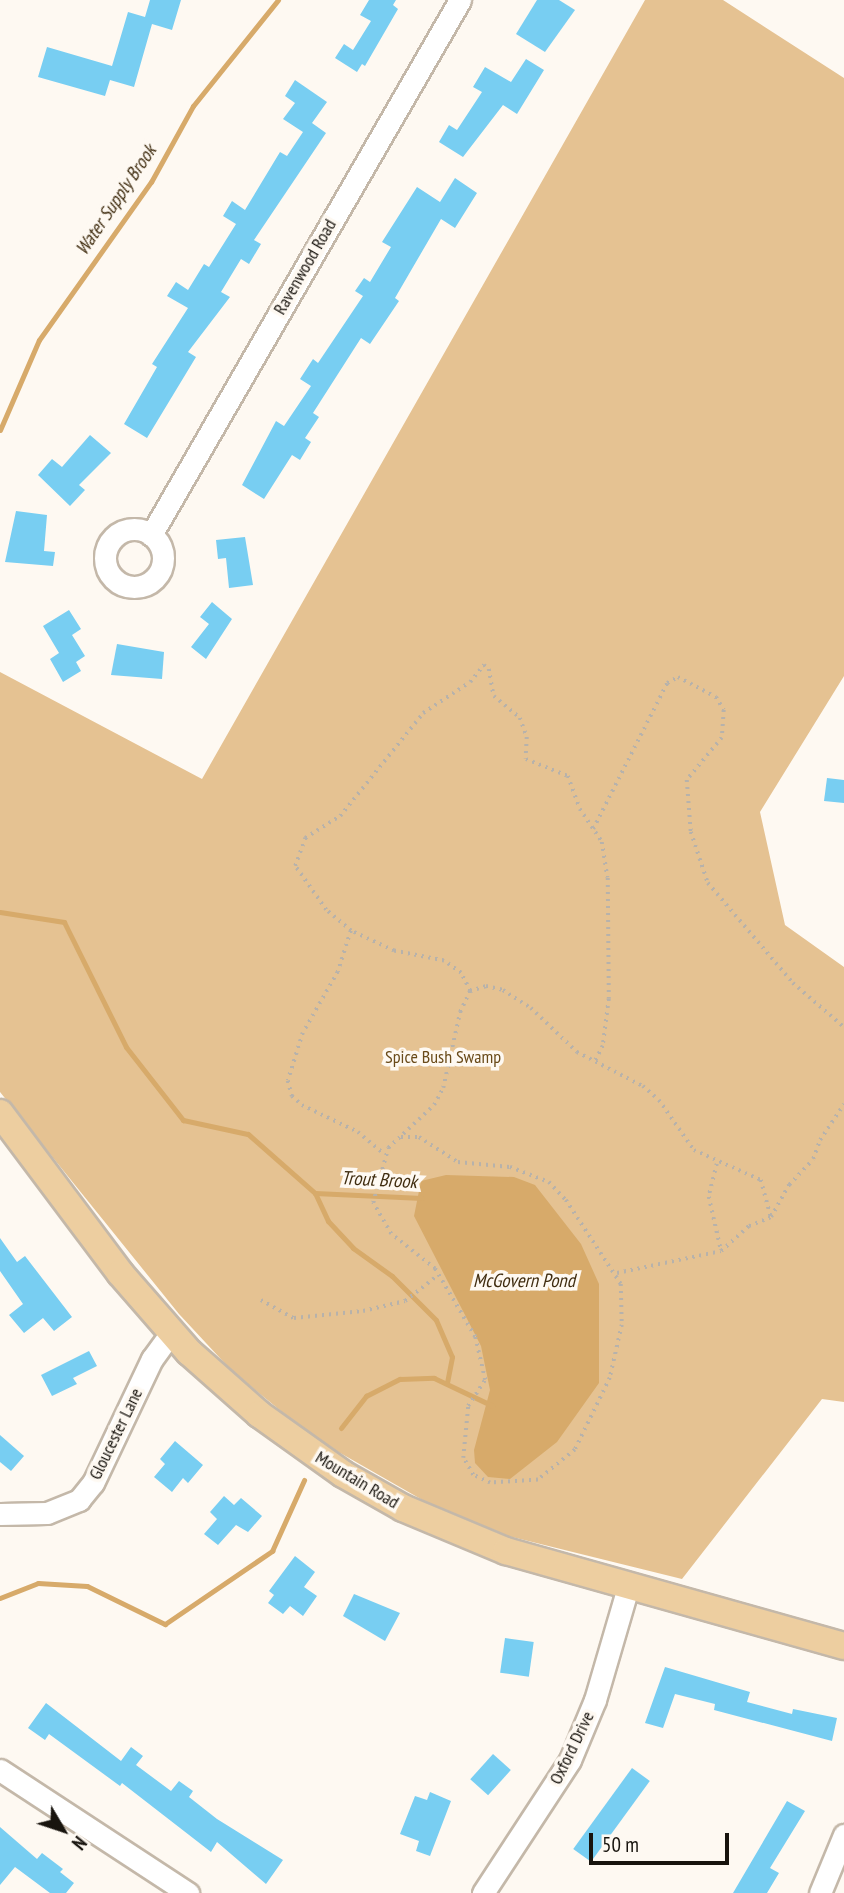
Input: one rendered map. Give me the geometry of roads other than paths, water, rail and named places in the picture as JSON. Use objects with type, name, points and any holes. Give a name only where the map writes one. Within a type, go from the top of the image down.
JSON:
[{"type":"main road","name":"Mountain Road","points":[[0,1113],[120,1273],[171,1333],[259,1414],[343,1474],[403,1508],[506,1551],[844,1646]]},
{"type":"street","name":"Ravenwood Road","points":[[151,535],[460,0]]},
{"type":"street","name":"Gloucester Lane","points":[[0,1514],[47,1513],[79,1500],[93,1483],[152,1359],[171,1333]]},
{"type":"street","name":"Oxford Drive","points":[[483,1893],[570,1760],[595,1700],[628,1587]]},
{"type":"street","points":[[0,1770],[188,1893]]},
{"type":"street","points":[[820,1893],[844,1835]]},
{"type":"water","name":"McGovern Pond","points":[[446,1175],[514,1177],[535,1185],[581,1244],[599,1284],[599,1383],[557,1442],[510,1479],[488,1477],[475,1463],[474,1450],[490,1390],[481,1346],[414,1216],[421,1181]]},
{"type":"waterway","name":"Water Supply Brook","points":[[0,430],[39,340],[151,182],[193,106],[278,0]]},
{"type":"waterway","name":"Trout Brook","points":[[0,912],[64,922],[126,1047],[183,1120],[248,1134],[315,1193],[422,1198]]},
{"type":"waterway","points":[[315,1193],[328,1221],[353,1248],[392,1276],[436,1320],[452,1357],[447,1382]]},
{"type":"waterway","name":"Trout Brook","points":[[341,1428],[366,1396],[400,1379],[434,1378],[493,1406]]},
{"type":"waterway","name":"Trout Brook","points":[[0,1598],[38,1583],[87,1586],[165,1624],[272,1551],[304,1480]]},
{"type":"park label","name":"Spice Bush Swamp","points":[[443,1057]]}]
